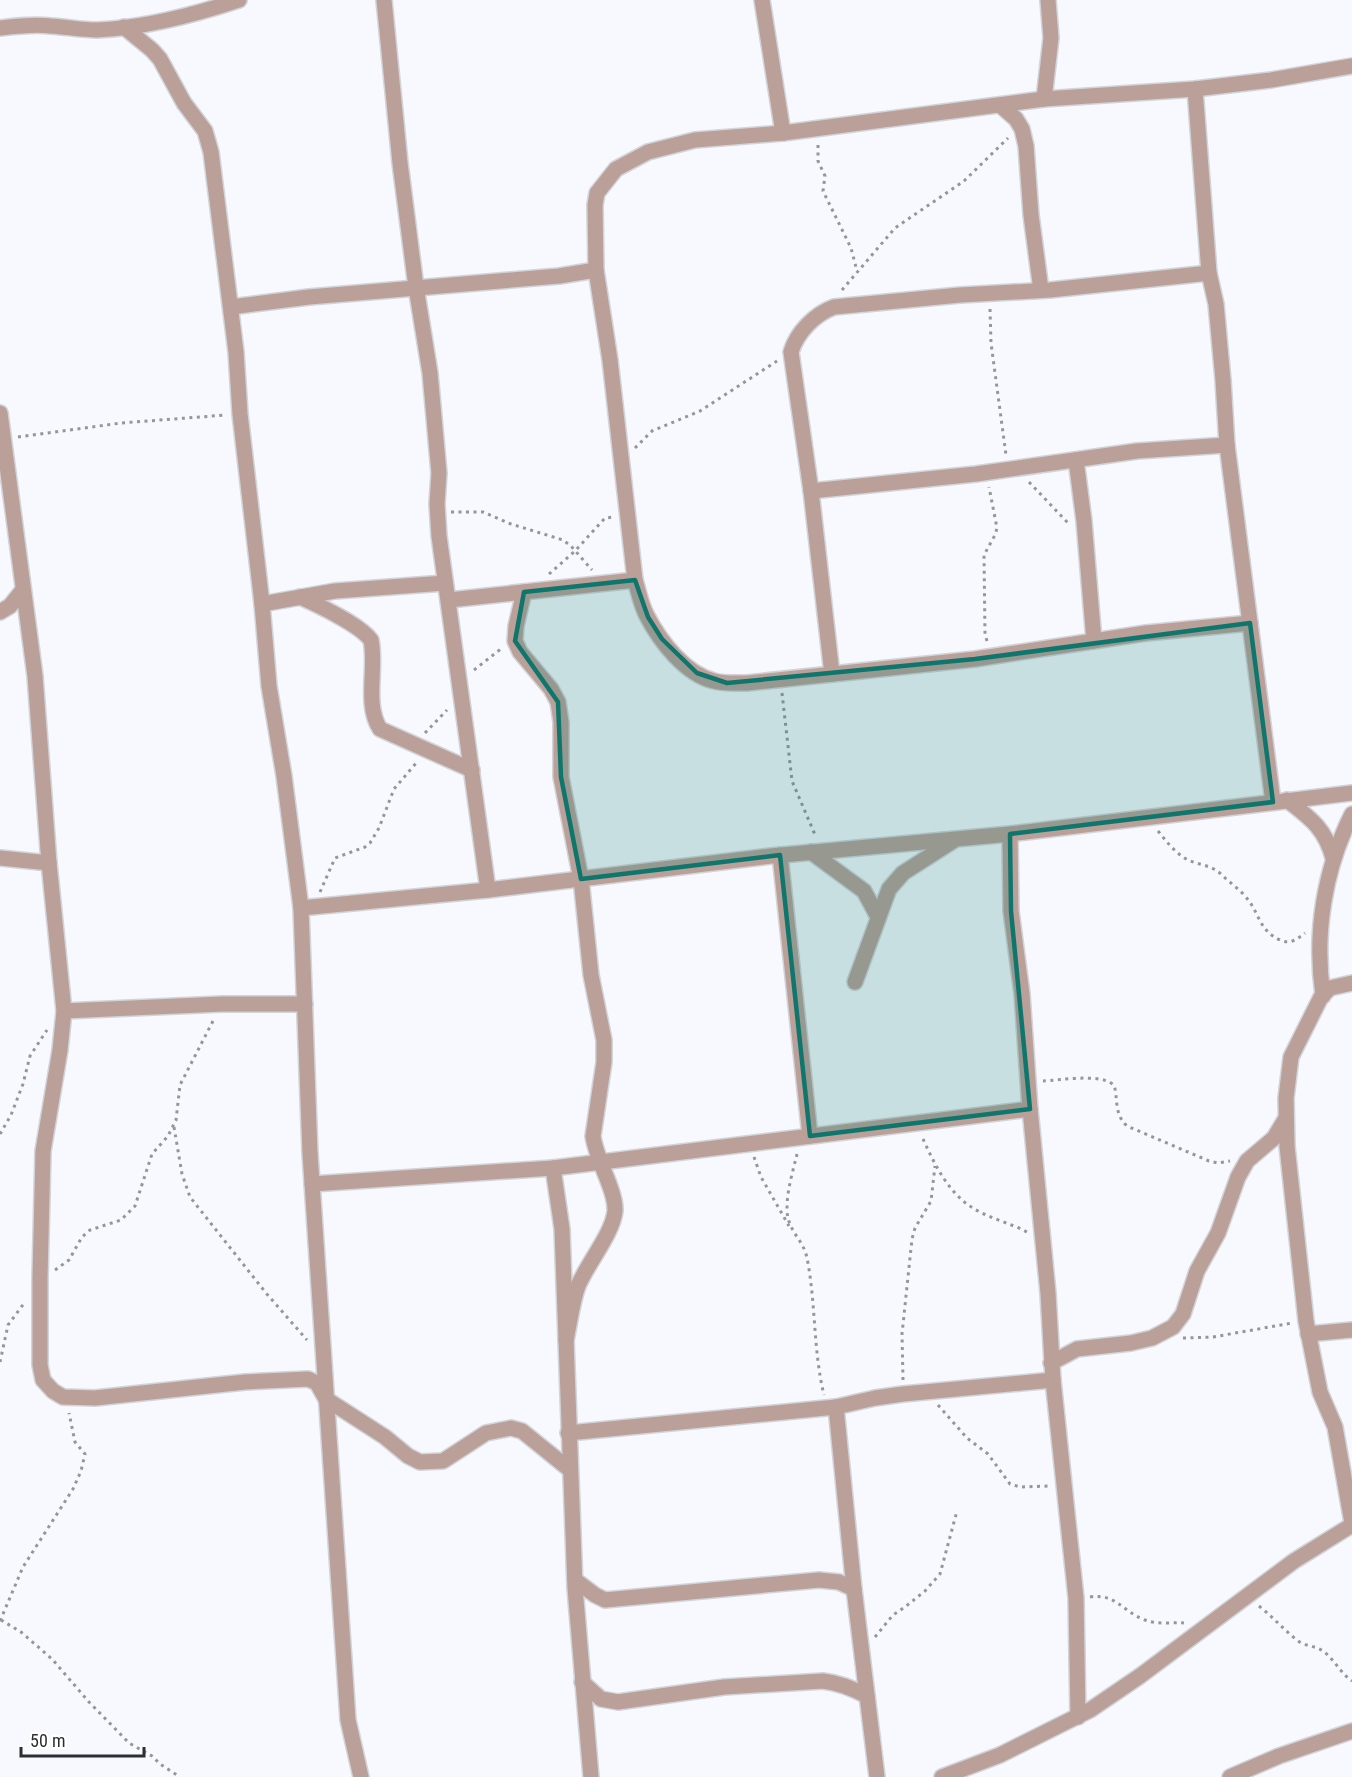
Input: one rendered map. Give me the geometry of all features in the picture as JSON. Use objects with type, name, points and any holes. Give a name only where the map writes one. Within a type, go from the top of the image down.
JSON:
[{"type":"street","points":[[0,28],[24,25],[78,30],[124,27],[197,12],[238,0]]},
{"type":"street","points":[[384,0],[400,163],[430,373],[439,472],[437,514],[445,583],[488,890]]},
{"type":"street","points":[[762,0],[783,133]]},
{"type":"street","points":[[1044,99],[1051,38],[1048,0]]},
{"type":"street","points":[[124,27],[160,59],[184,103],[205,131],[211,152],[231,307],[240,414],[262,604],[268,686],[308,908],[305,1004],[312,1184],[348,1720],[361,1777]]},
{"type":"street","points":[[1250,623],[1146,633],[996,656],[747,683],[714,681],[697,673],[684,664],[662,639],[641,603],[635,580],[610,360],[596,270],[595,204],[597,193],[616,169],[648,152],[695,140],[783,133],[1044,99],[1195,89],[1271,80],[1352,66]]},
{"type":"street","points":[[1195,89],[1209,273],[1216,304],[1227,445],[1250,623],[1280,801],[1317,824],[1324,834],[1333,858]]},
{"type":"street","points":[[1000,105],[1016,119],[1026,146],[1031,215],[1041,290]]},
{"type":"street","points":[[231,307],[309,297],[559,276],[596,270]]},
{"type":"street","points":[[832,674],[811,491],[791,352],[796,340],[810,321],[833,308],[1209,273]]},
{"type":"street","points":[[0,413],[36,687],[49,863],[64,1011],[44,1151],[40,1281],[40,1365],[43,1380],[53,1391],[63,1397],[95,1398],[245,1382],[308,1379],[317,1383],[326,1398],[420,1462],[443,1461],[486,1433],[511,1428],[522,1431],[569,1469]]},
{"type":"street","points":[[811,491],[1008,469],[1137,451],[1227,445]]},
{"type":"street","points":[[1076,460],[1086,542],[1094,641]]},
{"type":"street","points":[[449,600],[635,580]]},
{"type":"street","points":[[262,604],[335,591],[445,583]]},
{"type":"street","points":[[0,612],[10,606],[22,591]]},
{"type":"street","points":[[529,592],[515,630],[515,641],[519,652],[552,689],[558,702],[561,722],[561,777],[581,879],[591,975],[604,1040],[604,1062],[593,1127],[594,1147],[615,1209],[612,1224],[577,1287],[566,1340]]},
{"type":"street","points":[[300,597],[319,605],[368,636],[372,645],[373,707],[377,724],[385,733],[472,770]]},
{"type":"street","points":[[308,908],[488,890],[817,851],[1010,834],[1352,793]]},
{"type":"street","points":[[1323,996],[1320,973],[1324,898],[1333,858],[1352,814]]},
{"type":"street","points":[[1010,834],[1011,911],[1022,994],[1030,1109],[1048,1293],[1051,1363],[1076,1598],[1078,1717]]},
{"type":"street","points":[[855,982],[889,889],[896,880],[956,839]]},
{"type":"street","points":[[817,851],[864,891],[878,917]]},
{"type":"street","points":[[780,855],[806,1137]]},
{"type":"street","points":[[0,858],[49,863]]},
{"type":"street","points":[[942,1777],[1000,1755],[1078,1717],[1140,1676],[1294,1562],[1352,1524],[1335,1427],[1320,1392],[1307,1328],[1287,1146],[1286,1098],[1291,1057],[1323,996],[1330,988],[1352,983]]},
{"type":"street","points":[[64,1011],[222,1004],[305,1004]]},
{"type":"street","points":[[312,1184],[553,1168],[1030,1109]]},
{"type":"street","points":[[1051,1363],[1077,1349],[1131,1343],[1163,1334],[1173,1327],[1183,1314],[1194,1280],[1218,1233],[1238,1176],[1247,1161],[1274,1138],[1287,1119]]},
{"type":"street","points":[[553,1168],[562,1229],[569,1469],[582,1682],[591,1777]]},
{"type":"street","points":[[1307,1328],[1352,1330]]},
{"type":"street","points":[[568,1433],[832,1408],[903,1394],[1053,1380]]},
{"type":"street","points":[[832,1408],[878,1777]]},
{"type":"street","points":[[575,1580],[595,1596],[605,1600],[819,1580],[838,1582],[854,1589]]},
{"type":"street","points":[[582,1682],[601,1699],[618,1702],[724,1687],[823,1681],[844,1685],[867,1696]]},
{"type":"street","points":[[1230,1777],[1279,1756],[1352,1731]]},
{"type":"path","points":[[833,308],[838,296],[857,271],[895,228],[964,181],[1020,126]]},
{"type":"path","points":[[806,130],[819,145],[818,161],[825,176],[822,189],[851,248],[857,271]]},
{"type":"path","points":[[992,293],[989,315],[991,344],[1008,469],[1086,542]]},
{"type":"path","points":[[622,464],[640,441],[652,431],[699,411],[791,352]]},
{"type":"path","points":[[3,440],[121,423],[240,414]]},
{"type":"path","points":[[996,656],[985,634],[984,555],[997,528],[989,485],[992,477],[1008,469]]},
{"type":"path","points":[[437,514],[483,512],[511,524],[563,540],[602,584]]},
{"type":"path","points":[[529,592],[575,551],[605,518],[628,518]]},
{"type":"path","points":[[308,908],[335,858],[370,843],[379,828],[394,789],[418,760],[427,729],[461,694],[476,667],[505,646],[515,630]]},
{"type":"path","points":[[780,679],[792,782],[817,851]]},
{"type":"path","points":[[1148,817],[1175,852],[1218,871],[1249,901],[1261,926],[1282,942],[1296,940],[1322,921]]},
{"type":"path","points":[[0,1362],[8,1325],[40,1281],[69,1260],[82,1237],[90,1230],[111,1225],[129,1213],[141,1193],[152,1154],[168,1136],[173,1125],[177,1114],[180,1085],[222,1004]]},
{"type":"path","points":[[0,1134],[24,1084],[30,1056],[45,1031],[64,1011]]},
{"type":"path","points":[[1028,1082],[1096,1079],[1111,1083],[1115,1087],[1117,1111],[1121,1121],[1127,1126],[1218,1163],[1252,1156]]},
{"type":"path","points":[[916,1123],[935,1166],[968,1204],[1042,1239]]},
{"type":"path","points":[[173,1125],[182,1174],[190,1197],[266,1293],[323,1357]]},
{"type":"path","points":[[790,1228],[787,1207],[789,1189],[806,1137]]},
{"type":"path","points":[[750,1144],[761,1177],[790,1228],[805,1249],[814,1304],[821,1382],[832,1408]]},
{"type":"path","points":[[903,1394],[902,1334],[912,1239],[915,1228],[931,1201],[935,1166]]},
{"type":"path","points":[[1163,1334],[1183,1338],[1213,1337],[1253,1329],[1307,1328]]},
{"type":"path","points":[[928,1391],[948,1419],[988,1454],[1010,1484],[1020,1487],[1064,1486]]},
{"type":"path","points":[[63,1397],[72,1419],[75,1442],[85,1454],[81,1471],[73,1489],[23,1567],[1,1620],[21,1632],[52,1659],[129,1743],[152,1756],[180,1777]]},
{"type":"path","points":[[862,1655],[893,1615],[925,1591],[940,1574],[957,1511]]},
{"type":"path","points":[[1076,1598],[1106,1596],[1149,1622],[1209,1624]]},
{"type":"path","points":[[1246,1596],[1299,1641],[1322,1650],[1352,1681]]},
{"type":"highlighted area","points":[[635,580],[648,617],[662,639],[697,673],[727,683],[975,659],[1250,623],[1273,802],[1010,834],[1011,911],[1030,1109],[810,1136],[780,855],[581,879],[561,777],[558,702],[515,641],[524,592]]}]
